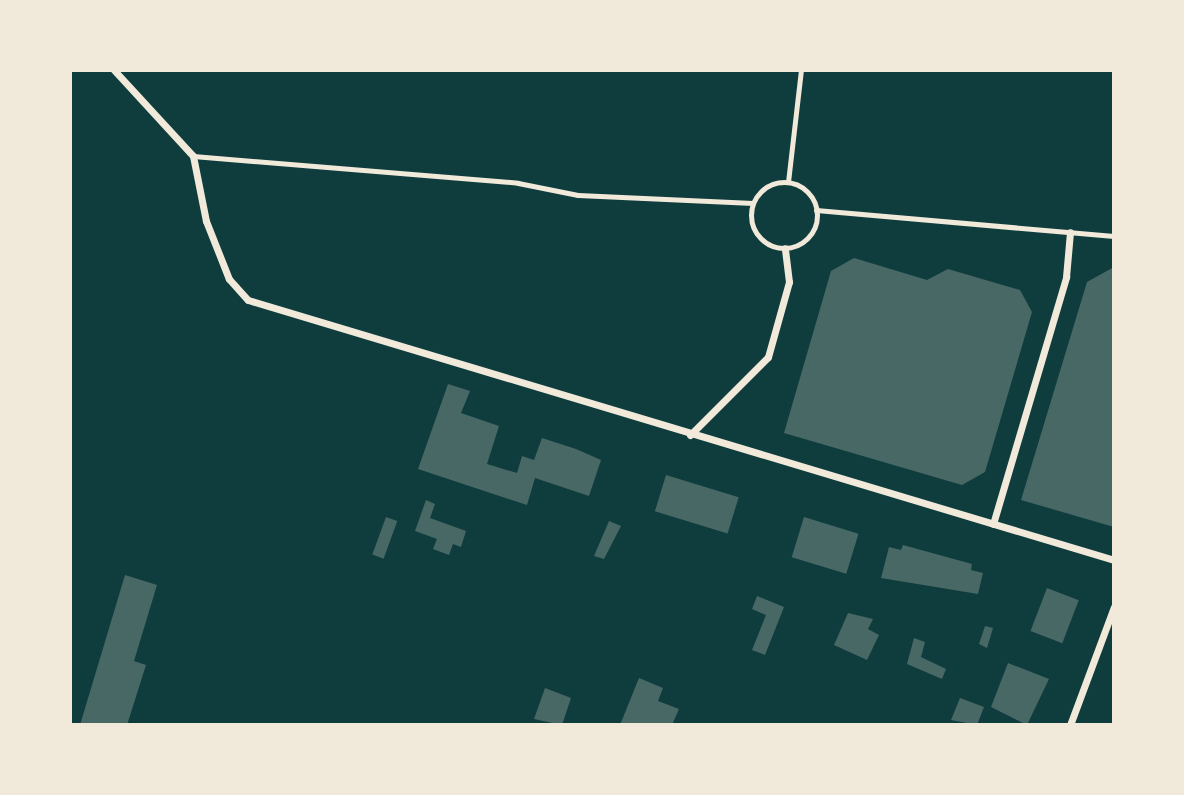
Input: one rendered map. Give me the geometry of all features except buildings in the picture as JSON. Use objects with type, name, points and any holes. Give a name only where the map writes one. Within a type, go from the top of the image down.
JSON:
[{"type":"street","points":[[114,70],[193,156],[206,221],[229,279],[248,300],[690,435],[1114,560]]},
{"type":"street","points":[[993,524],[1066,276],[1070,232]]},
{"type":"street","points":[[690,435],[768,357],[789,282],[785,248]]},
{"type":"street","points":[[1070,725],[1114,607]]},
{"type":"lane","points":[[788,182],[801,70]]},
{"type":"lane","points":[[193,156],[518,183],[578,195],[753,203]]},
{"type":"lane","points":[[788,182],[807,191],[817,211],[805,240],[785,248],[757,234],[753,203],[767,186],[788,182]]},
{"type":"lane","points":[[817,211],[1114,236]]}]
